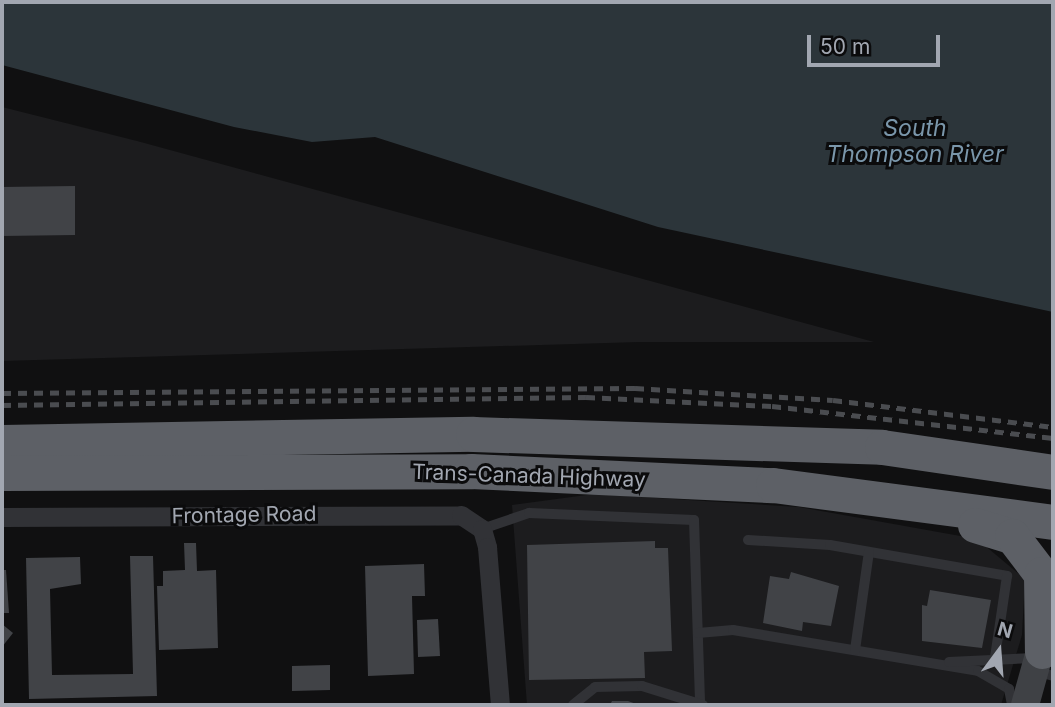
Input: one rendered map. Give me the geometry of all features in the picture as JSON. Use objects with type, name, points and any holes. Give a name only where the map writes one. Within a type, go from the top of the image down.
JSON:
[{"type":"highway","name":"Trans-Canada Highway","points":[[2,442],[474,434],[882,447],[1053,472]]},
{"type":"highway","name":"Trans-Canada Highway","points":[[2,473],[471,471],[773,485],[1053,522]]},
{"type":"highway","points":[[773,485],[1012,536],[1041,573],[1045,658]]},
{"type":"street","name":"Frontage Road","points":[[2,517],[448,513],[482,529]]},
{"type":"street","points":[[482,529],[500,705]]},
{"type":"street","points":[[1025,705],[1045,658],[1053,600]]},
{"type":"lane","points":[[482,529],[529,513],[686,516],[696,528],[702,705],[642,685],[595,687],[573,705]]},
{"type":"lane","points":[[748,540],[869,552],[1007,576],[995,657]]},
{"type":"lane","points":[[855,650],[869,552]]},
{"type":"lane","points":[[698,633],[733,630],[978,671],[1009,689],[1013,705]]},
{"type":"lane","points":[[938,663],[995,657],[1045,658]]},
{"type":"shaded area","points":[[2,107],[137,141],[874,342],[639,342],[2,361]]},
{"type":"shaded area","points":[[594,494],[799,507],[977,539],[1025,579],[1022,635],[1001,705],[527,705],[512,505]]},
{"type":"water","name":"South Thompson River","points":[[2,2],[1053,2],[1053,312],[658,227],[375,137],[312,142],[234,127],[2,65]]},
{"type":"building","points":[[75,186],[75,235],[2,236],[2,187]]},
{"type":"building","points":[[655,541],[655,548],[668,548],[672,651],[644,652],[645,678],[529,680],[527,545]]},
{"type":"building","points":[[184,543],[196,543],[197,571],[216,570],[218,648],[159,650],[157,586],[163,586],[163,571],[185,570]]},
{"type":"building","points":[[130,556],[153,556],[157,696],[29,699],[26,558],[80,557],[81,584],[50,589],[52,675],[133,674]]},
{"type":"building","points":[[424,564],[425,596],[412,596],[414,674],[368,676],[365,566]]},
{"type":"building","points":[[2,570],[6,570],[9,613],[2,613]]},
{"type":"building","points":[[791,572],[839,586],[831,626],[803,622],[802,631],[763,623],[770,576],[789,579]]},
{"type":"building","points":[[930,590],[991,600],[982,648],[922,641],[922,605],[927,606]]},
{"type":"building","points":[[438,619],[440,656],[418,657],[417,620]]},
{"type":"building","points":[[2,624],[13,633],[2,647]]},
{"type":"building","points":[[330,665],[330,690],[292,691],[292,666]]},
{"type":"building","points":[[612,701],[628,701],[639,705],[610,705]]},
{"type":"railway","points":[[2,393],[635,388],[833,400],[1053,427]]},
{"type":"railway","points":[[2,405],[586,397],[772,406],[1053,438]]}]
